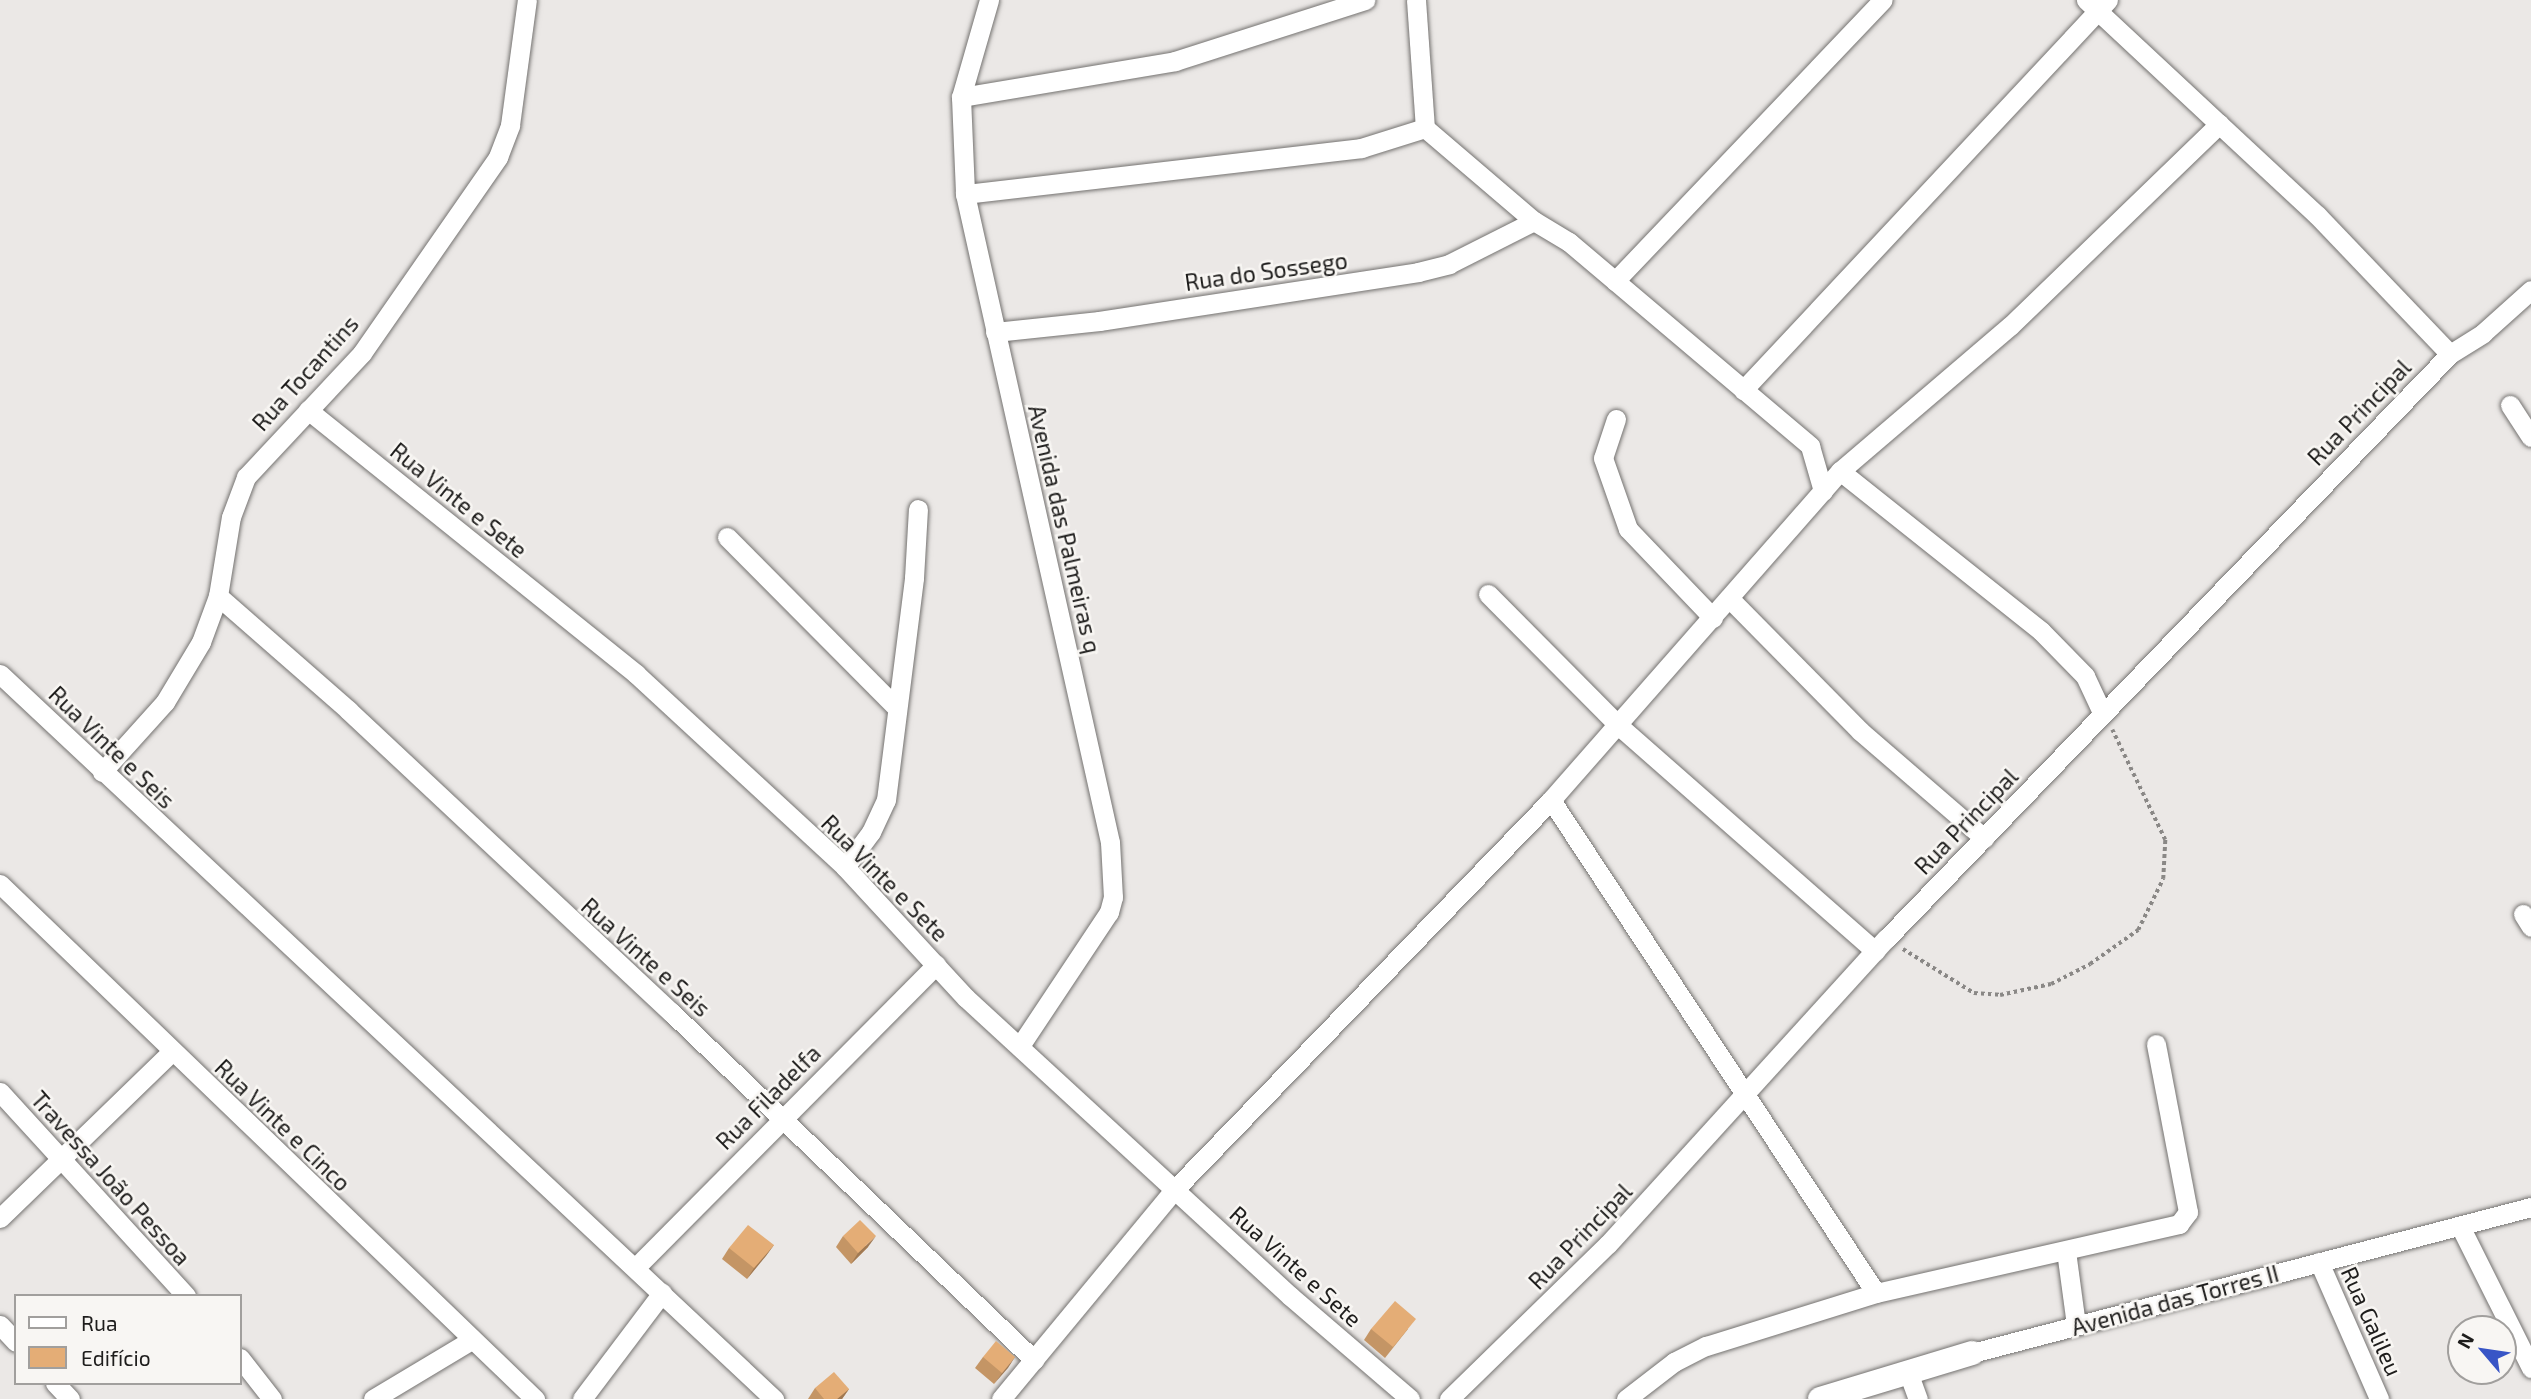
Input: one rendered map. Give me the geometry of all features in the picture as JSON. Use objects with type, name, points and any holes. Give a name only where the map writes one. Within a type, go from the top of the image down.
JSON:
[{"type":"street","name":"Rua Tocantins","points":[[102,772],[180,679],[218,596],[237,496],[265,452],[362,353],[498,157],[510,125],[527,0]]},
{"type":"street","name":"Avenida das Palmeiras q","points":[[989,0],[961,97],[965,194],[1110,842],[1113,888],[1109,912],[1020,1046]]},
{"type":"street","points":[[961,97],[1175,61],[1364,0]]},
{"type":"street","points":[[1416,0],[1425,128],[1534,221],[1569,242],[1810,446],[1823,491]]},
{"type":"street","points":[[1615,281],[1883,0]]},
{"type":"street","points":[[1743,390],[2096,3],[2219,124],[2317,215],[2450,354]]},
{"type":"street","points":[[1001,1399],[1175,1189],[1551,800],[1619,726],[1840,471],[2010,326],[2219,124]]},
{"type":"street","points":[[965,194],[1361,148],[1425,128]]},
{"type":"street","name":"Rua do Sossego","points":[[995,332],[1099,321],[1418,272],[1460,259],[1534,221]]},
{"type":"street","name":"Rua Principal","points":[[1449,1399],[1608,1244],[1745,1098],[1880,945],[2450,354],[2483,333],[2531,290]]},
{"type":"street","points":[[2510,405],[2531,437]]},
{"type":"street","name":"Rua Vinte e Sete","points":[[308,410],[636,674],[845,867],[936,965],[1020,1046],[1410,1399]]},
{"type":"street","points":[[1616,419],[1603,458],[1628,529],[1713,618]]},
{"type":"street","points":[[1840,471],[2041,631],[2085,676],[2102,712]]},
{"type":"street","points":[[845,867],[881,815],[890,774],[894,705],[914,579],[918,509]]},
{"type":"street","points":[[727,537],[894,705]]},
{"type":"street","points":[[1488,594],[1619,726],[1880,945]]},
{"type":"street","name":"Rua Vinte e Seis","points":[[218,596],[358,719],[1034,1360]]},
{"type":"street","points":[[1730,598],[1860,731],[1984,838]]},
{"type":"street","name":"Rua Vinte e Seis","points":[[0,674],[774,1399]]},
{"type":"street","points":[[1551,800],[1876,1293]]},
{"type":"street","name":"Rua Vinte e Cinco","points":[[0,884],[470,1341],[535,1399]]},
{"type":"street","name":"Rua Filadelfa","points":[[636,1267],[780,1119],[936,965]]},
{"type":"street","points":[[1626,1399],[1674,1362],[1706,1346],[1876,1293],[2173,1226],[2188,1212],[2156,1044]]},
{"type":"street","points":[[0,1218],[63,1160],[171,1052]]},
{"type":"street","name":"Travessa João Pessoa","points":[[0,1093],[184,1294]]},
{"type":"street","name":"Avenida das Torres II","points":[[1820,1399],[1972,1353],[2530,1206]]},
{"type":"street","points":[[2460,1226],[2531,1368]]},
{"type":"street","points":[[2066,1251],[2077,1325]]},
{"type":"street","name":"Rua Galileu","points":[[2319,1262],[2379,1399]]},
{"type":"street","points":[[582,1399],[662,1293]]},
{"type":"street","points":[[0,1325],[14,1340]]},
{"type":"street","points":[[373,1399],[470,1341]]},
{"type":"street","points":[[242,1360],[272,1399]]},
{"type":"street","points":[[1908,1372],[1918,1399]]},
{"type":"street","points":[[57,1385],[70,1399]]},
{"type":"path","points":[[1880,945],[1974,993],[2000,995],[2051,984],[2091,964],[2138,930],[2163,879],[2165,840],[2102,712]]},
{"type":"building","points":[[860,1220],[876,1236],[858,1253],[843,1236]]},
{"type":"building","points":[[748,1225],[774,1245],[754,1268],[729,1248]]},
{"type":"building","points":[[1395,1301],[1416,1319],[1393,1347],[1371,1329]]},
{"type":"building","points":[[996,1341],[1015,1357],[1002,1373],[983,1357]]},
{"type":"building","points":[[834,1372],[849,1389],[837,1399],[824,1399],[815,1388]]}]
